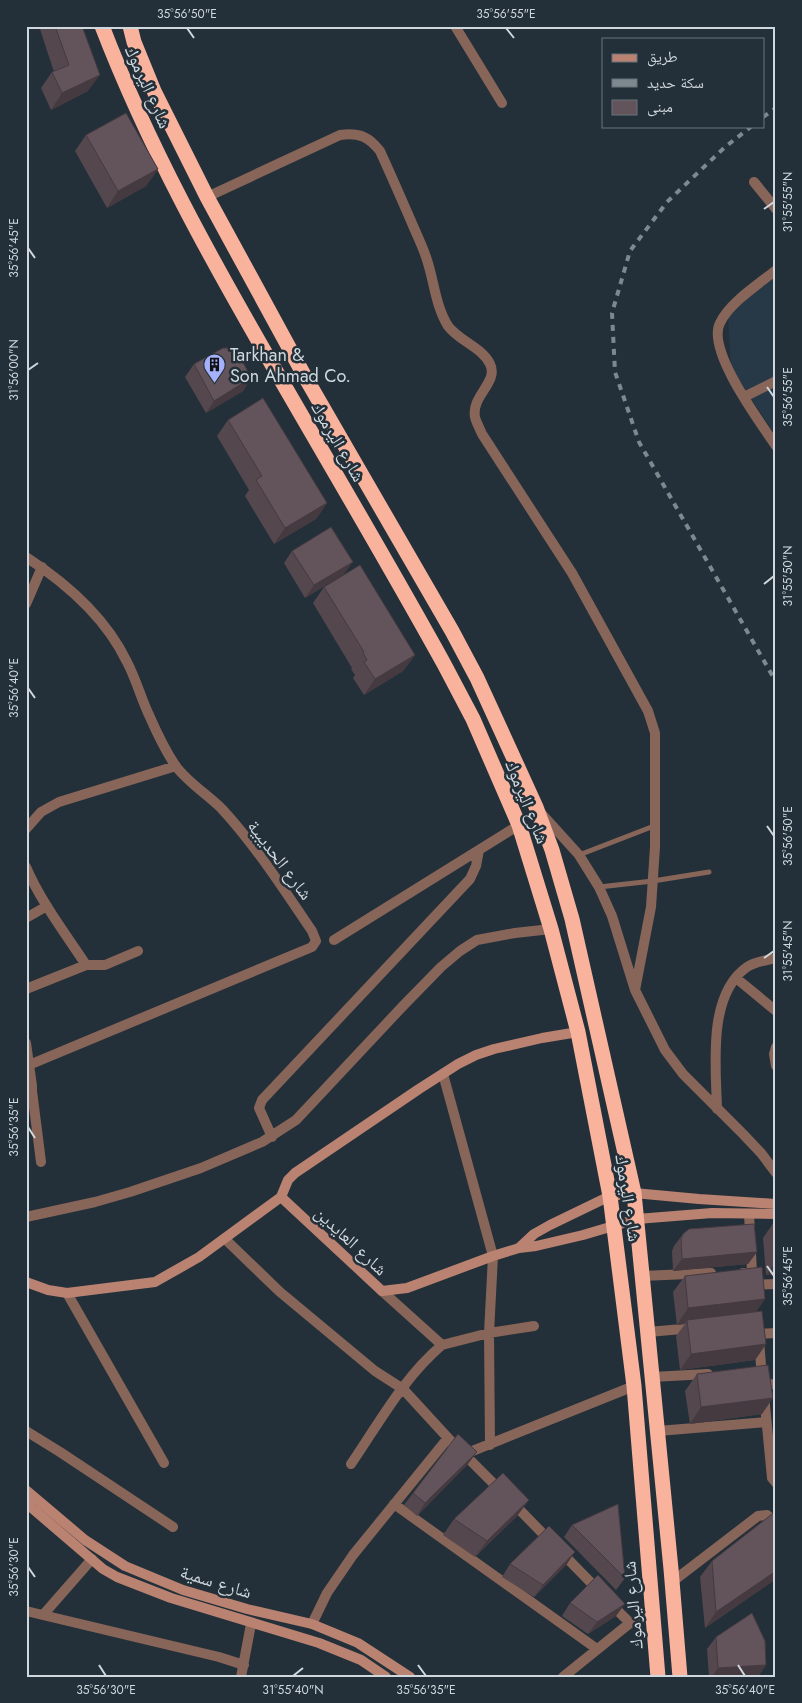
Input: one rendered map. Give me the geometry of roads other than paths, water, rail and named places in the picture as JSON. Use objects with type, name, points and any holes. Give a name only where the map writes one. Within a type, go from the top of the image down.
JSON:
[{"type":"highway","name":"شارع اليرموك","points":[[102,26],[122,78],[156,151],[239,308],[444,664],[473,719],[519,825],[551,929],[578,1032],[634,1386],[658,1677]]},
{"type":"highway","name":"شارع اليرموك","points":[[130,26],[134,42],[154,91],[207,197],[304,375],[452,630],[496,717],[536,807],[552,850],[572,919],[634,1193],[680,1677]]},
{"type":"highway","points":[[202,239],[224,227]]},
{"type":"highway","points":[[528,855],[552,850]]},
{"type":"street","points":[[455,26],[502,102]]},
{"type":"street","points":[[207,197],[340,135],[351,133],[363,135],[380,151],[426,256],[439,308],[449,327],[465,343],[484,354],[491,364],[490,382],[481,393],[476,405],[475,417],[482,434],[572,574],[648,711],[655,733],[653,882],[648,928],[635,990]]},
{"type":"street","points":[[754,182],[776,209]]},
{"type":"street","points":[[776,270],[729,309],[719,324],[717,335],[721,354],[732,376],[776,446]]},
{"type":"street","points":[[744,397],[776,381]]},
{"type":"street","name":"شارع الحديبية","points":[[26,557],[63,583],[82,601],[113,640],[127,661],[149,716],[176,766],[223,810],[274,876],[312,931],[316,941],[312,947],[29,1065]]},
{"type":"street","points":[[26,604],[42,567]]},
{"type":"street","points":[[26,829],[41,812],[59,802],[176,766]]},
{"type":"street","points":[[536,807],[579,855],[599,887],[612,916],[635,990],[665,1050],[683,1074],[761,1153],[776,1173]]},
{"type":"street","points":[[334,940],[519,825]]},
{"type":"street","points":[[272,1137],[259,1108],[262,1100],[470,879],[476,866],[479,850]]},
{"type":"street","points":[[26,867],[47,906],[86,965]]},
{"type":"street","points":[[26,918],[47,906]]},
{"type":"street","points":[[26,1217],[95,1202],[130,1192],[201,1168],[242,1152],[272,1137],[296,1120],[402,1007],[441,967],[460,951],[472,943],[484,939],[551,929]]},
{"type":"street","points":[[26,989],[86,965],[99,966],[114,962],[138,951]]},
{"type":"street","points":[[717,1108],[716,1034],[726,993],[736,978],[747,967],[764,960],[776,958]]},
{"type":"street","points":[[736,978],[776,1012]]},
{"type":"street","points":[[26,1282],[67,1294],[155,1282],[178,1271],[281,1197],[288,1180],[295,1173],[443,1074],[476,1055],[494,1049],[578,1032]]},
{"type":"street","points":[[26,1043],[29,1065],[29,1092],[42,1162]]},
{"type":"street","points":[[776,1047],[774,1054],[776,1066]]},
{"type":"street","points":[[443,1074],[492,1256],[489,1332],[490,1444]]},
{"type":"street","name":"شارع العايدين","points":[[519,1248],[534,1234],[550,1224],[604,1198],[634,1193],[776,1204]]},
{"type":"street","name":"شارع العايدين","points":[[281,1197],[382,1291],[407,1288],[492,1256],[519,1248],[536,1246],[637,1220],[712,1213],[776,1214]]},
{"type":"street","points":[[749,1214],[754,1290],[776,1284]]},
{"type":"street","points":[[225,1239],[287,1298],[375,1371],[402,1389],[630,1624]]},
{"type":"street","points":[[642,1276],[752,1272]]},
{"type":"street","points":[[382,1291],[442,1345]]},
{"type":"street","points":[[67,1294],[164,1463]]},
{"type":"street","points":[[757,1322],[757,1371],[763,1385],[770,1429],[772,1478],[776,1483]]},
{"type":"street","points":[[351,1464],[402,1389],[424,1361],[442,1345],[489,1332],[534,1326]]},
{"type":"street","points":[[648,1332],[707,1327]]},
{"type":"street","points":[[758,1334],[776,1332]]},
{"type":"street","points":[[652,1377],[722,1373]]},
{"type":"street","points":[[763,1385],[776,1384]]},
{"type":"street","points":[[465,1454],[634,1386]]},
{"type":"street","points":[[658,1431],[770,1429]]},
{"type":"street","points":[[26,1432],[60,1452],[173,1527]]},
{"type":"street","points":[[312,1624],[327,1593],[352,1555],[448,1438]]},
{"type":"street","name":"شارع سمية","points":[[26,1490],[85,1540],[125,1566],[183,1590],[247,1610],[312,1624],[358,1643],[410,1677]]},
{"type":"street","name":"شارع سمية","points":[[26,1503],[103,1569],[126,1581],[251,1624],[319,1643],[361,1660],[386,1677]]},
{"type":"street","points":[[394,1504],[597,1649]]},
{"type":"street","points":[[672,1582],[758,1516],[767,1515],[776,1523]]},
{"type":"street","points":[[35,1613],[92,1560]]},
{"type":"street","points":[[26,1605],[35,1613],[219,1657],[244,1665]]},
{"type":"street","points":[[564,1677],[630,1624],[654,1614]]},
{"type":"street","points":[[241,1677],[251,1624]]},
{"type":"lane","points":[[579,855],[654,826]]},
{"type":"lane","points":[[599,887],[653,882],[709,872]]},
{"type":"railway","points":[[764,116],[776,108]]},
{"type":"railway","points":[[749,128],[725,147],[667,202],[630,251],[612,313],[615,372],[639,442],[776,682]]},
{"type":"place","name":"Tarkhan & Son Ahmad Co.","points":[[214,384]]}]
